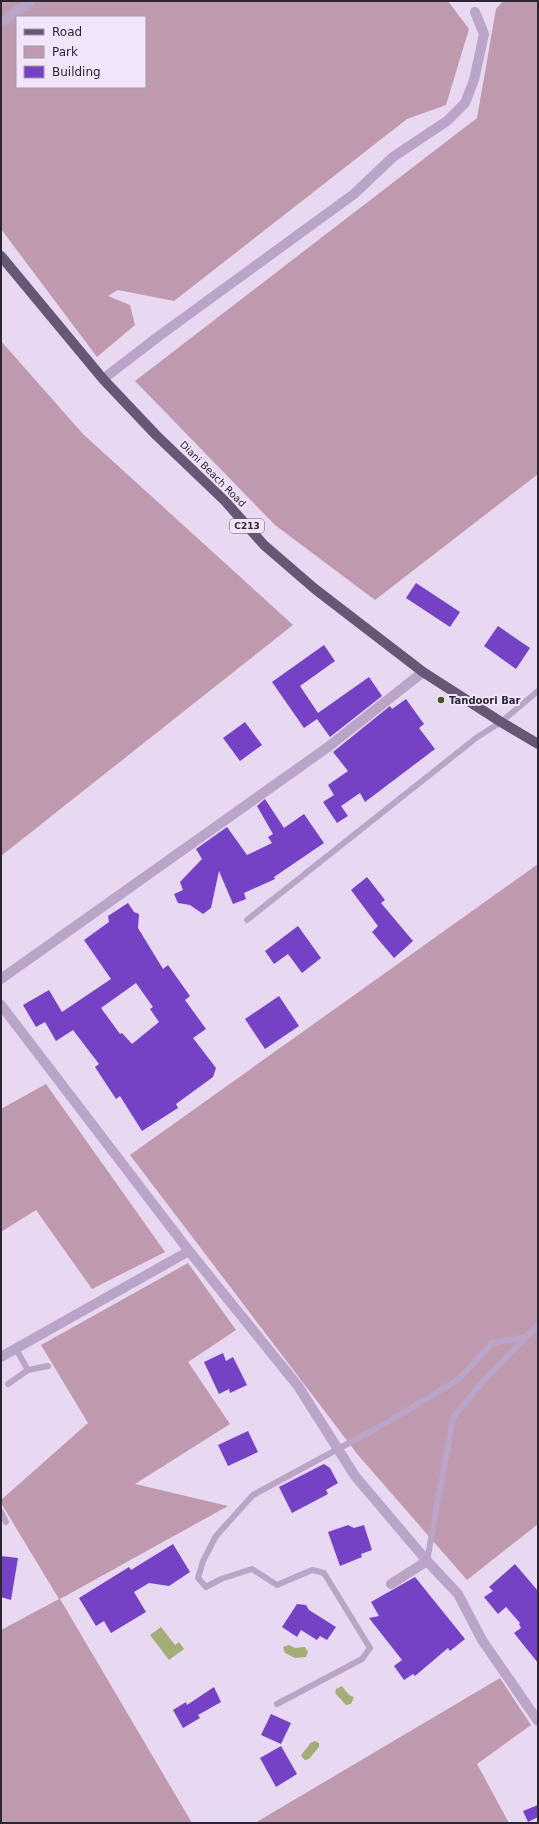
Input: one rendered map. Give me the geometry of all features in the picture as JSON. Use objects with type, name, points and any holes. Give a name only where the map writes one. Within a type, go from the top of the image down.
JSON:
[{"type":"main road","name":"Diani Beach Road","points":[[1,256],[103,380],[225,501],[264,545],[315,589],[423,672],[538,744]]},
{"type":"street","points":[[1,23],[31,1]]},
{"type":"street","points":[[103,380],[159,336],[354,194],[393,157],[447,121],[465,103],[474,80],[484,34],[475,12]]},
{"type":"street","points":[[1,979],[328,747],[423,672]]},
{"type":"street","points":[[1,1005],[189,1250],[298,1386],[355,1476],[427,1562],[458,1594],[482,1640],[538,1721]]},
{"type":"street","points":[[1,1357],[189,1250]]},
{"type":"street","points":[[391,1584],[427,1562]]},
{"type":"lane","points":[[247,920],[476,738],[501,722],[538,692]]},
{"type":"lane","points":[[427,1562],[453,1418],[484,1380],[538,1325]]},
{"type":"lane","points":[[277,1704],[362,1659],[370,1648],[324,1573],[312,1570],[277,1585],[252,1569],[220,1579],[206,1587],[198,1578],[203,1561],[216,1536],[253,1495],[386,1423],[459,1378],[492,1343],[526,1337]]},
{"type":"lane","points":[[16,1349],[28,1370]]},
{"type":"lane","points":[[8,1384],[28,1370],[48,1366]]},
{"type":"lane","points":[[1,1512],[6,1522]]},
{"type":"green space","points":[[1,1],[448,1],[469,29],[446,105],[407,119],[174,301],[118,290],[108,296],[130,305],[135,325],[97,357],[1,229]]},
{"type":"green space","points":[[503,1],[538,1],[538,474],[375,600],[275,525],[135,381],[477,118],[496,9]]},
{"type":"green space","points":[[1,341],[83,434],[293,625],[1,856]]},
{"type":"green space","points":[[538,864],[538,1524],[467,1580],[358,1455],[130,1155]]},
{"type":"green space","points":[[46,1084],[165,1252],[92,1289],[36,1210],[1,1232],[1,1109]]},
{"type":"green space","points":[[188,1263],[236,1330],[188,1362],[230,1424],[135,1484],[228,1506],[60,1599],[192,1823],[1,1823],[1,1630],[59,1599],[1,1503],[1,1500],[88,1423],[41,1345]]},
{"type":"green space","points":[[500,1678],[531,1725],[477,1764],[509,1823],[255,1823]]},
{"type":"shaded area","points":[[161,1627],[175,1645],[179,1642],[184,1649],[169,1660],[150,1635]]},
{"type":"shaded area","points":[[289,1645],[295,1648],[305,1647],[308,1652],[306,1657],[295,1658],[285,1653],[283,1647]]},
{"type":"shaded area","points":[[342,1686],[349,1695],[354,1697],[351,1704],[346,1705],[335,1693],[336,1689]]},
{"type":"shaded area","points":[[315,1741],[319,1743],[319,1747],[309,1759],[305,1760],[301,1756],[303,1752],[310,1743]]},
{"type":"building","points":[[416,583],[460,612],[450,627],[406,598]]},
{"type":"building","points":[[498,626],[530,648],[516,669],[484,646]]},
{"type":"building","points":[[324,645],[335,661],[300,686],[318,713],[369,677],[382,696],[330,737],[317,719],[304,728],[272,682]]},
{"type":"building","points":[[406,699],[424,724],[419,728],[435,749],[365,802],[360,793],[341,806],[348,816],[337,823],[323,802],[334,795],[328,785],[348,771],[333,752],[390,706],[392,709]]},
{"type":"building","points":[[245,722],[262,745],[240,761],[223,738]]},
{"type":"building","points":[[265,799],[284,828],[304,814],[324,843],[274,877],[275,879],[244,893],[246,899],[233,904],[219,871],[211,908],[203,914],[190,905],[178,903],[174,894],[183,890],[180,882],[202,859],[196,849],[227,827],[247,855],[272,843],[268,837],[273,834],[257,806]]},
{"type":"building","points":[[367,877],[385,900],[381,903],[413,941],[394,958],[372,932],[378,926],[351,890]]},
{"type":"building","points":[[128,903],[134,912],[139,914],[138,928],[163,969],[168,965],[190,996],[185,1000],[206,1029],[193,1038],[216,1068],[213,1077],[176,1104],[178,1108],[142,1131],[120,1096],[116,1099],[95,1067],[99,1064],[73,1030],[56,1041],[45,1022],[36,1027],[23,1005],[49,990],[62,1012],[111,979],[84,940],[109,922],[108,916]],"holes":[[[136,983],[153,1007],[150,1009],[159,1022],[132,1044],[122,1033],[120,1034],[101,1008]]]},
{"type":"building","points":[[298,926],[321,958],[302,973],[288,954],[274,964],[265,951]]},
{"type":"building","points":[[279,996],[299,1026],[265,1049],[245,1019]]},
{"type":"building","points":[[223,1353],[226,1361],[233,1357],[247,1385],[230,1393],[229,1389],[219,1394],[204,1362]]},
{"type":"building","points":[[248,1431],[258,1452],[228,1466],[218,1445]]},
{"type":"building","points":[[324,1464],[330,1468],[338,1483],[326,1490],[328,1494],[292,1513],[279,1487]]},
{"type":"building","points":[[348,1525],[354,1528],[364,1525],[372,1550],[361,1554],[362,1557],[340,1566],[328,1532]]},
{"type":"building","points":[[173,1544],[190,1572],[169,1586],[149,1583],[134,1592],[146,1612],[111,1633],[104,1621],[96,1626],[79,1598],[129,1567],[131,1570]]},
{"type":"building","points":[[1,1556],[18,1558],[11,1600],[1,1597]]},
{"type":"building","points":[[515,1564],[538,1591],[538,1663],[514,1633],[521,1628],[520,1623],[506,1607],[498,1614],[484,1597],[493,1591],[489,1587]]},
{"type":"building","points":[[415,1577],[465,1639],[450,1651],[448,1648],[415,1676],[413,1674],[404,1680],[394,1666],[402,1660],[369,1618],[379,1616],[371,1602]]},
{"type":"building","points":[[297,1604],[306,1605],[309,1610],[336,1627],[327,1640],[320,1636],[317,1640],[301,1630],[297,1637],[282,1627]]},
{"type":"building","points":[[214,1687],[221,1702],[198,1715],[200,1718],[183,1728],[173,1710],[186,1702],[187,1705]]},
{"type":"building","points":[[271,1714],[291,1723],[281,1744],[261,1735]]},
{"type":"building","points":[[281,1746],[297,1774],[276,1787],[260,1758]]},
{"type":"building","points":[[538,1805],[538,1817],[528,1822],[523,1811]]},
{"type":"place","name":"Tandoori Bar","points":[[441,700]]}]
